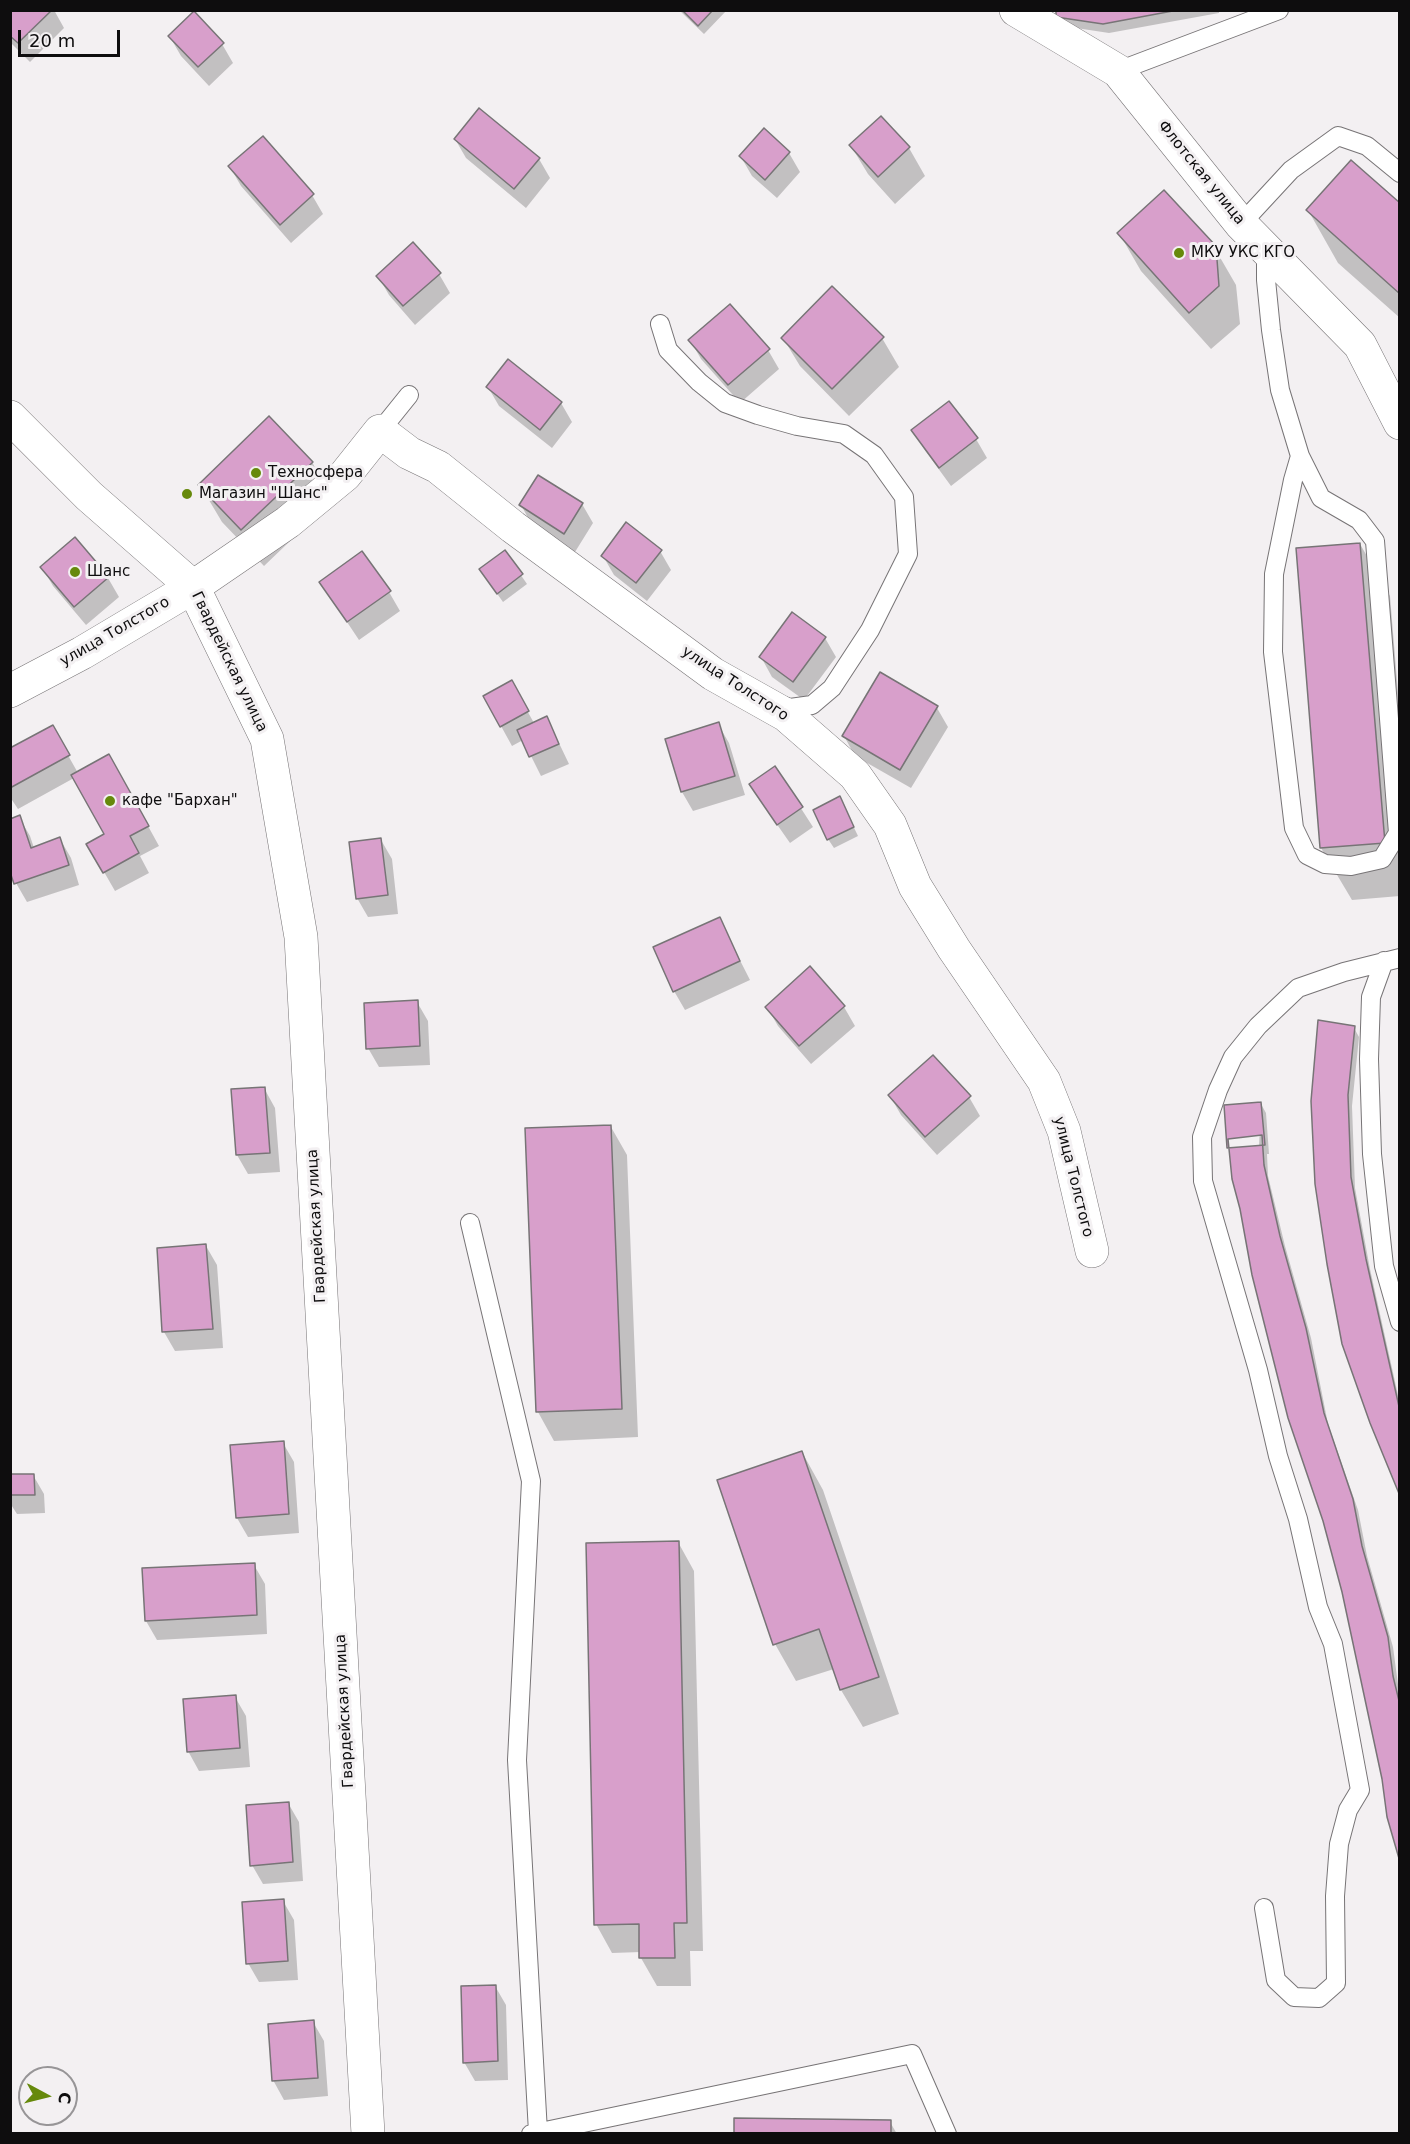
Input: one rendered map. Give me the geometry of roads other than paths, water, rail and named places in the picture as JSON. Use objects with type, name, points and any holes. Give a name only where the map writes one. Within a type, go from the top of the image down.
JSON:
[{"type":"street","name":"Флотская улица","points":[[1016,10],[1118,71],[1241,224],[1359,345],[1400,423]]},
{"type":"street","name":"Гвардейская улица","points":[[10,417],[89,496],[193,587],[267,739],[301,937],[368,2133]]},
{"type":"street","name":"улица Толстого","points":[[10,691],[193,587],[288,522],[345,475],[380,431],[409,453],[438,467],[513,527],[713,674],[786,715],[855,775],[890,825],[921,895],[954,949],[1044,1081],[1064,1131],[1092,1251]]},
{"type":"lane","points":[[1118,71],[1278,10]]},
{"type":"lane","points":[[1241,224],[1291,170],[1338,136],[1367,146],[1400,173]]},
{"type":"lane","points":[[1266,248],[1266,280],[1280,390],[1300,456],[1321,498],[1359,520],[1376,541],[1398,833],[1382,860],[1352,866],[1325,864],[1307,855],[1294,828],[1273,652],[1274,574],[1300,456]]},
{"type":"lane","points":[[660,324],[668,350],[699,382],[725,403],[797,426],[844,434],[874,455],[904,497],[908,554],[870,630],[832,688],[812,705],[790,708],[753,697]]},
{"type":"lane","points":[[380,431],[409,395]]},
{"type":"lane","points":[[1392,960],[1371,998],[1369,1059],[1372,1154],[1384,1266],[1400,1322]]},
{"type":"lane","points":[[1264,1908],[1276,1980],[1294,1997],[1319,1998],[1336,1983],[1335,1896],[1340,1844],[1348,1810],[1360,1790],[1333,1644],[1318,1607],[1298,1519],[1278,1456],[1249,1337],[1203,1181],[1202,1137],[1218,1090],[1233,1057],[1258,1026],[1298,988],[1344,972],[1392,960]]},
{"type":"lane","points":[[470,1223],[531,1481],[517,1761],[535,2133],[912,2054],[947,2133]]},
{"type":"lane","points":[[1387,1278],[1400,1292]]},
{"type":"place","name":"МКУ УКС КГО","points":[[1179,253]]},
{"type":"place","name":"Техносфера","points":[[256,473]]},
{"type":"place","name":"Магазин \"Шанс\"","points":[[187,494]]},
{"type":"place","name":"Шанс","points":[[75,572]]},
{"type":"place","name":"кафе \"Бархан\"","points":[[110,801]]}]
